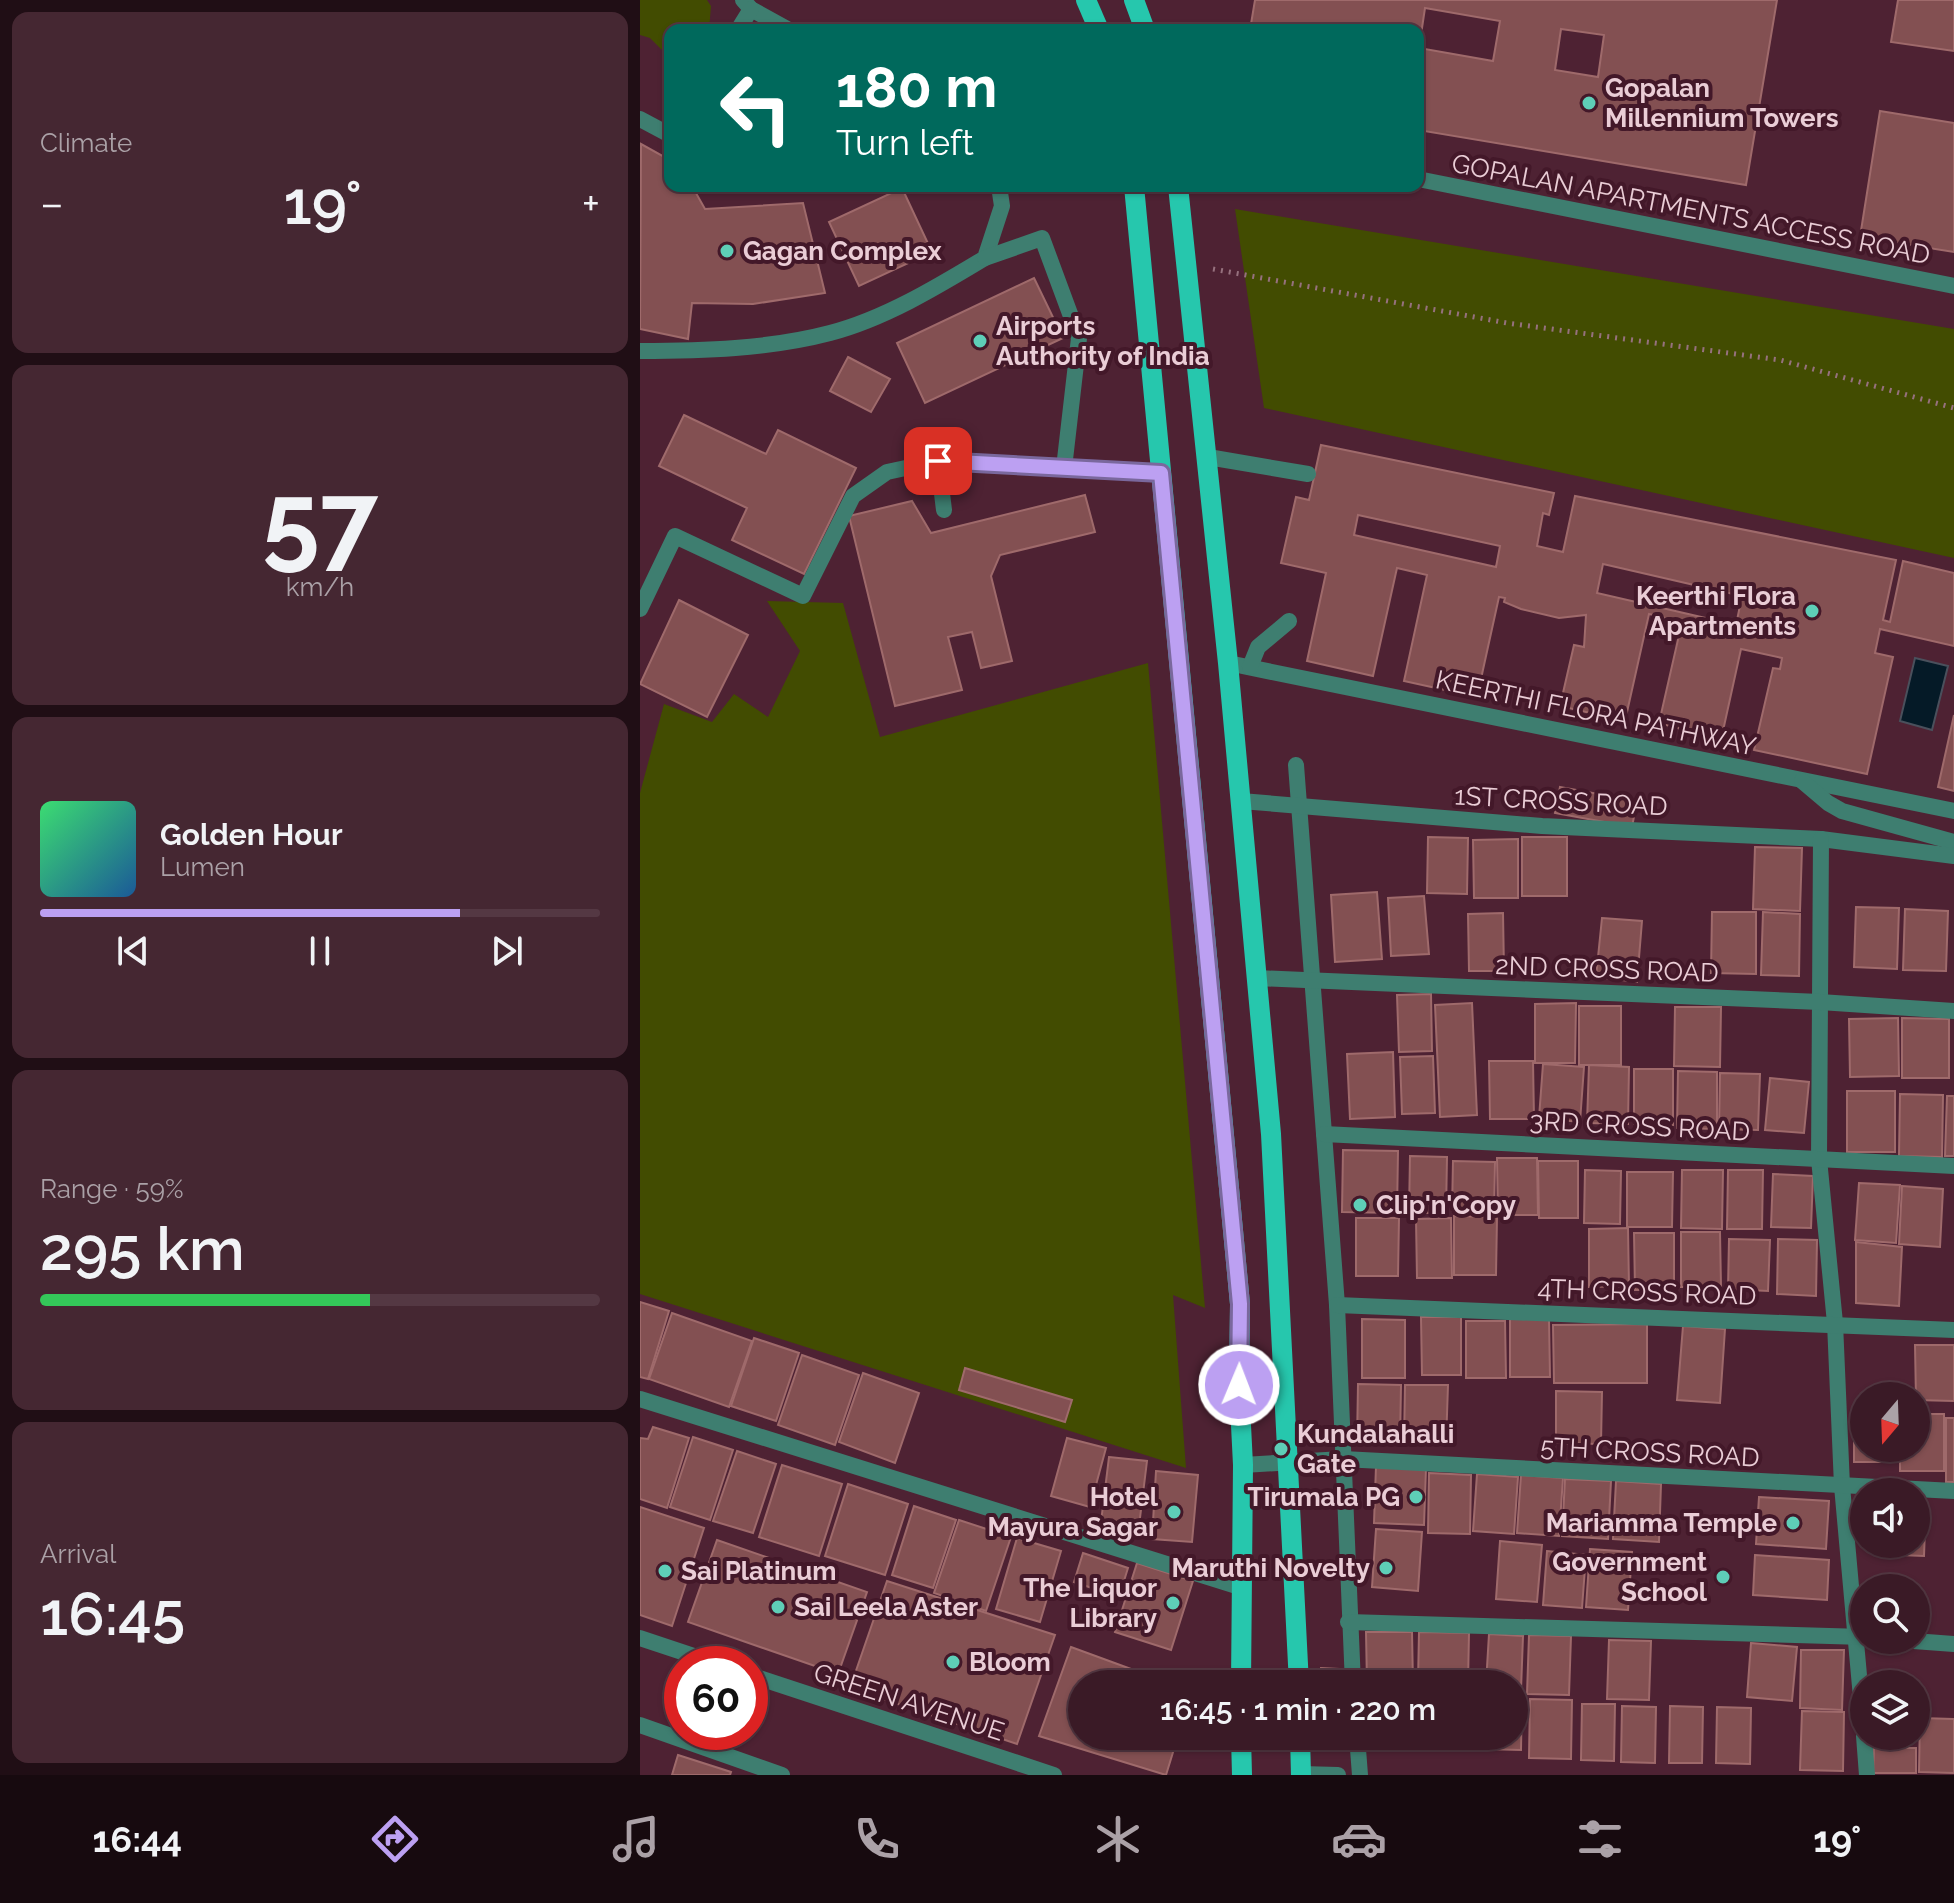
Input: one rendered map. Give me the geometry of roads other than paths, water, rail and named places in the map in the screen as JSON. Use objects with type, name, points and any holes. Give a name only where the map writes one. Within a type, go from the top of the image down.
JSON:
[{"type":"main road","points":[[1086,0],[1096,24]]},
{"type":"main road","points":[[1134,0],[1143,24]]},
{"type":"main road","points":[[1135,192],[1240,1304],[1243,1465],[1241,1670]]},
{"type":"main road","points":[[1179,192],[1208,457],[1271,1134],[1298,1670]]},
{"type":"main road","points":[[1241,1750],[1242,1775]]},
{"type":"main road","points":[[1300,1750],[1301,1775]]},
{"type":"street","points":[[740,24],[747,5],[779,24]]},
{"type":"street","points":[[640,119],[664,131]]},
{"type":"street","name":"GOPALAN APARTMENTS ACCESS ROAD","points":[[1424,180],[1954,286]]},
{"type":"street","points":[[985,258],[1002,206],[1000,192]]},
{"type":"street","points":[[640,351],[707,351],[830,333],[927,293],[985,258],[1042,238],[1079,338],[1064,468]]},
{"type":"street","points":[[1208,457],[1308,474]]},
{"type":"street","points":[[640,609],[675,536],[803,596],[853,496],[887,472],[938,461],[1161,473]]},
{"type":"street","points":[[938,461],[944,510]]},
{"type":"street","points":[[1250,667],[1258,647],[1289,621]]},
{"type":"street","name":"KEERTHI FLORA PATHWAY","points":[[1228,663],[1954,811]]},
{"type":"street","points":[[1296,765],[1337,1305],[1352,1670]]},
{"type":"street","points":[[1802,780],[1842,811],[1954,842]]},
{"type":"street","name":"1ST CROSS ROAD","points":[[1241,801],[1542,826],[1821,839],[1954,856]]},
{"type":"street","points":[[1821,839],[1819,1159],[1835,1323],[1842,1486],[1853,1574]]},
{"type":"street","name":"2ND CROSS ROAD","points":[[1257,978],[1820,1002],[1954,1011]]},
{"type":"street","name":"3RD CROSS ROAD","points":[[1324,1134],[1954,1166]]},
{"type":"street","name":"4TH CROSS ROAD","points":[[1337,1305],[1954,1330]]},
{"type":"street","points":[[640,1399],[1240,1587]]},
{"type":"street","name":"5TH CROSS ROAD","points":[[1243,1465],[1343,1459],[1954,1491]]},
{"type":"street","points":[[1348,1622],[1850,1637]]},
{"type":"street","points":[[640,1638],[664,1646]]},
{"type":"street","points":[[1930,1642],[1954,1644]]},
{"type":"street","name":"GREEN AVENUE","points":[[768,1681],[1054,1775]]},
{"type":"street","points":[[640,1725],[782,1775]]},
{"type":"street","points":[[1358,1750],[1360,1775]]},
{"type":"street","points":[[1865,1750],[1867,1775]]},
{"type":"street","points":[[1301,1775],[1338,1775]]},
{"type":"water","points":[[1915,658],[1948,666],[1932,730],[1900,721]]},
{"type":"place","name":"Gopalan Millennium Towers","points":[[1589,103]]},
{"type":"place","name":"Gagan Complex","points":[[727,251]]},
{"type":"place","name":"Airports Authority of India","points":[[980,341]]},
{"type":"place","name":"Keerthi Flora Apartments","points":[[1812,611]]},
{"type":"place","name":"Clip'n'Copy","points":[[1360,1205]]},
{"type":"place","name":"Kundalahalli Gate","points":[[1281,1449]]},
{"type":"place","name":"Tirumala PG","points":[[1416,1497]]},
{"type":"place","name":"Hotel Mayura Sagar","points":[[1174,1512]]},
{"type":"place","name":"Mariamma Temple","points":[[1793,1523]]},
{"type":"place","name":"Maruthi Novelty","points":[[1386,1568]]},
{"type":"place","name":"Sai Platinum","points":[[665,1571]]},
{"type":"place","name":"Government School","points":[[1723,1577]]},
{"type":"place","name":"The Liquor Library","points":[[1173,1603]]},
{"type":"place","name":"Sai Leela Aster","points":[[778,1607]]},
{"type":"place","name":"Bloom","points":[[953,1662]]}]
